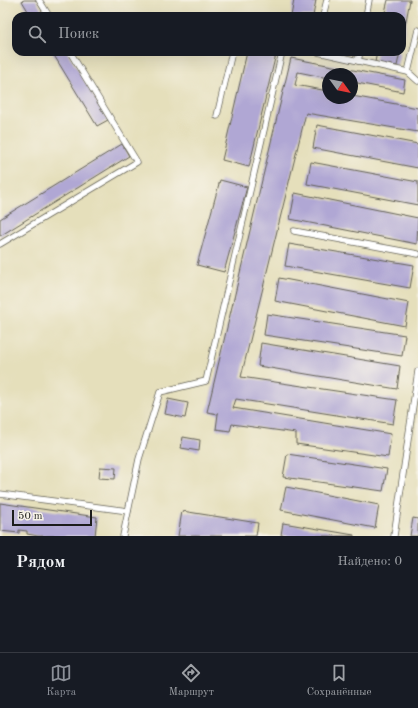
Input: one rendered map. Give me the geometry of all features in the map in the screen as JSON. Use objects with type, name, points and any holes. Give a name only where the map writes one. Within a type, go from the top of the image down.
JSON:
[{"type":"lane","points":[[39,0],[46,12]]},
{"type":"lane","points":[[324,12],[327,0]]},
{"type":"lane","points":[[367,12],[369,0]]},
{"type":"lane","points":[[408,72],[418,30]]},
{"type":"lane","points":[[0,244],[137,162],[72,56]]},
{"type":"lane","points":[[217,116],[231,56]]},
{"type":"lane","points":[[123,536],[139,459],[160,392],[206,381],[281,56]]},
{"type":"lane","points":[[336,56],[408,72],[418,81]]},
{"type":"lane","points":[[358,61],[359,56]]},
{"type":"lane","points":[[294,231],[418,254]]},
{"type":"lane","points":[[394,536],[418,371]]},
{"type":"lane","points":[[0,494],[128,511]]},
{"type":"building","points":[[36,0],[43,12],[29,12],[22,1]]},
{"type":"building","points":[[294,0],[316,0],[314,12],[292,12]]},
{"type":"building","points":[[388,0],[410,0],[406,21],[406,12],[385,12]]},
{"type":"building","points":[[54,56],[69,56],[108,120],[97,126]]},
{"type":"building","points":[[246,56],[276,56],[249,167],[222,160]]},
{"type":"building","points":[[376,56],[399,56],[397,66],[375,62]]},
{"type":"building","points":[[291,58],[343,68],[322,68],[322,77],[298,72],[295,85],[322,90],[322,104],[358,104],[358,97],[418,108],[418,132],[306,113],[241,377],[397,400],[393,424],[236,399],[233,408],[391,434],[388,457],[296,444],[296,433],[232,424],[230,431],[216,429],[218,414],[207,412]]},
{"type":"building","points":[[358,71],[405,80],[403,92],[358,83]]},
{"type":"building","points":[[317,125],[418,144],[418,168],[313,148]]},
{"type":"building","points":[[122,144],[129,156],[0,236],[0,219]]},
{"type":"building","points":[[311,162],[418,182],[418,205],[307,184]]},
{"type":"building","points":[[220,180],[247,187],[224,272],[197,265]]},
{"type":"building","points":[[295,193],[418,218],[417,244],[290,219]]},
{"type":"building","points":[[289,244],[414,265],[410,288],[285,266]]},
{"type":"building","points":[[279,278],[409,303],[405,326],[275,301]]},
{"type":"building","points":[[267,314],[405,335],[402,356],[264,335]]},
{"type":"building","points":[[261,343],[400,366],[397,389],[258,366]]},
{"type":"building","points":[[168,399],[188,403],[185,418],[165,414]]},
{"type":"building","points":[[183,437],[200,440],[199,451],[181,448]]},
{"type":"building","points":[[287,454],[387,469],[383,491],[283,477]]},
{"type":"building","points":[[100,467],[116,468],[115,479],[99,478]]},
{"type":"building","points":[[286,487],[379,505],[375,528],[281,510]]},
{"type":"building","points":[[0,503],[97,517],[95,536],[38,536],[27,534],[27,531],[19,530],[19,533],[0,531]]},
{"type":"building","points":[[182,511],[258,523],[256,536],[178,536]]},
{"type":"building","points":[[413,518],[418,519],[418,536],[410,536]]},
{"type":"building","points":[[283,523],[354,535],[354,536],[281,535]]}]
